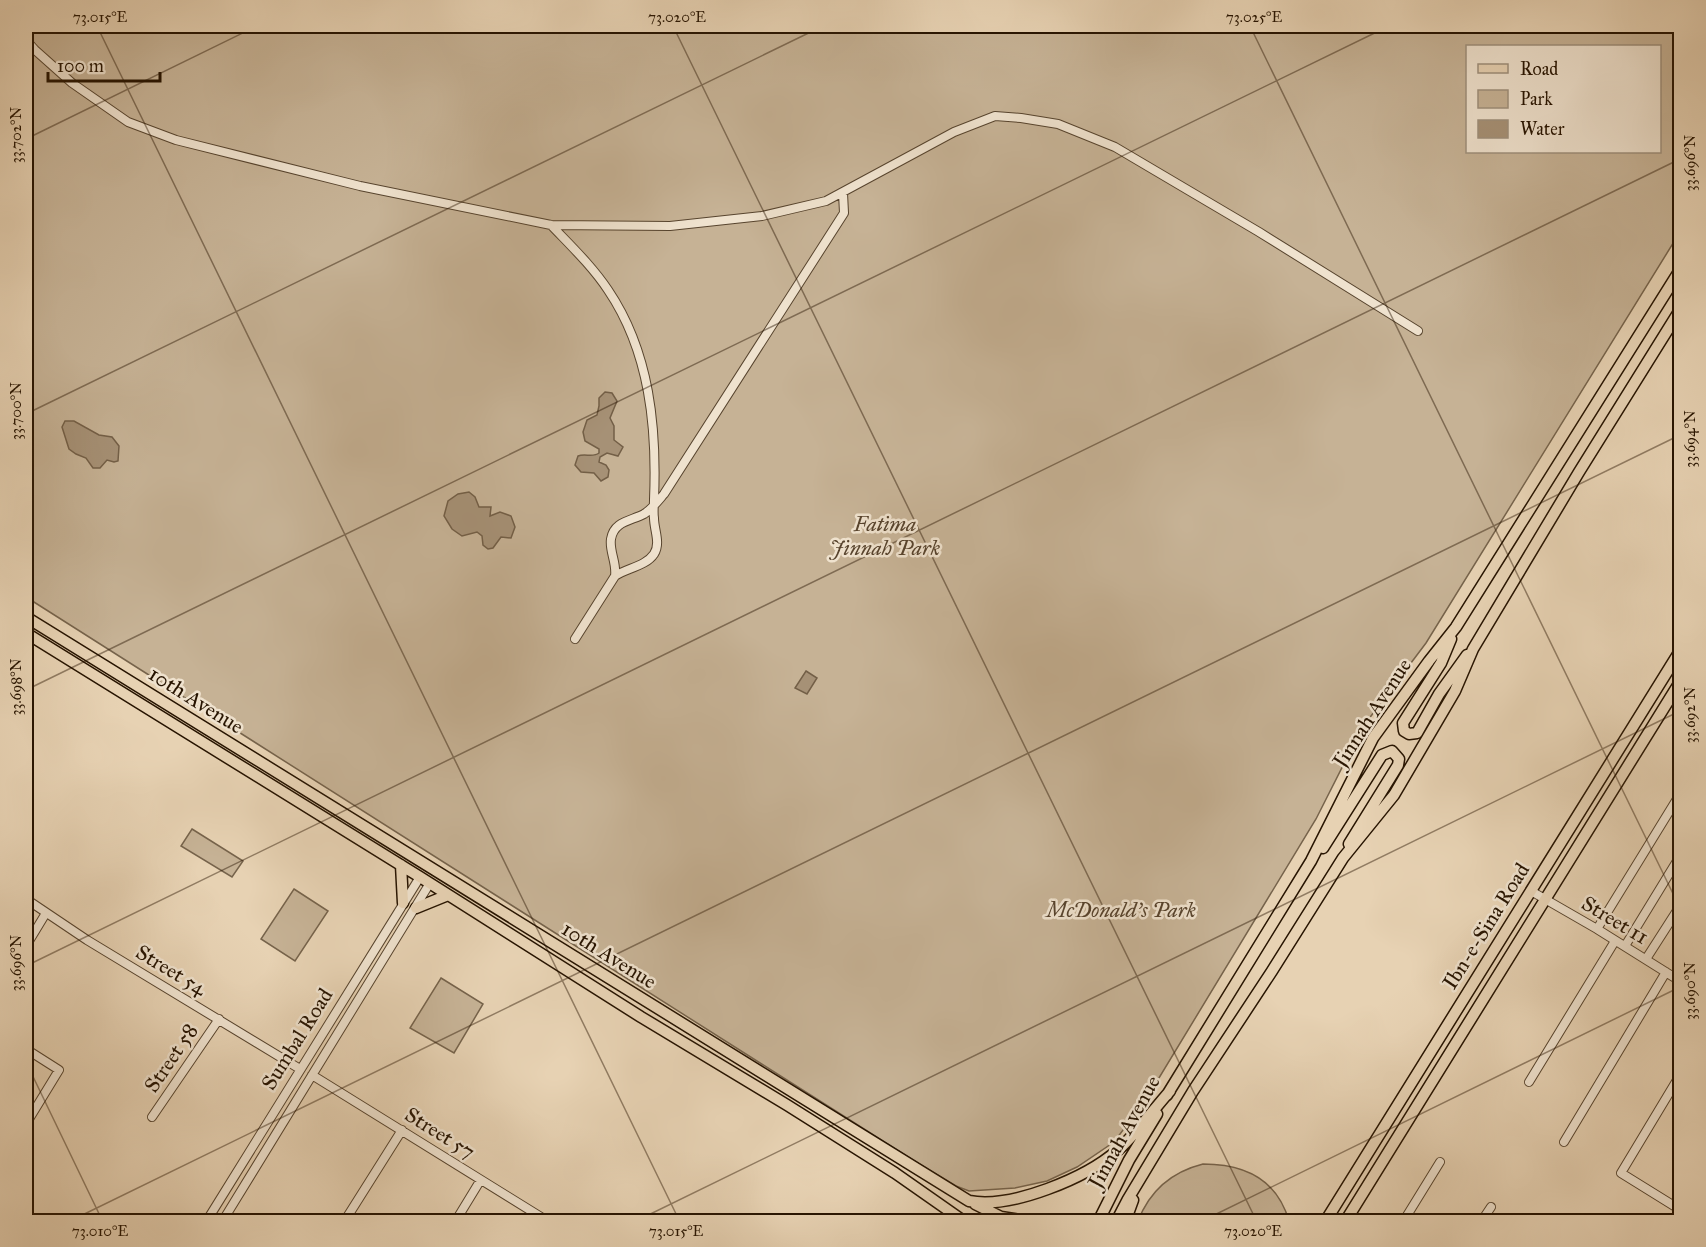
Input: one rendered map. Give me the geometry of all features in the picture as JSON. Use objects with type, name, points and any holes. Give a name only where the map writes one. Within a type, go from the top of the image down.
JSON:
[{"type":"main road","name":"Jinnah Avenue","points":[[1098,1221],[1129,1161],[1170,1091],[1311,861],[1373,738],[1456,627],[1680,270]]},
{"type":"main road","name":"Jinnah Avenue","points":[[1116,1221],[1193,1090],[1343,858],[1394,795],[1455,691],[1473,649],[1680,310]]},
{"type":"main road","name":"10th Avenue","points":[[26,617],[969,1201],[997,1203],[1012,1200],[1051,1187],[1095,1167],[1125,1143],[1170,1091]]},
{"type":"main road","points":[[1456,627],[1441,663],[1403,723],[1404,731],[1409,734],[1417,733],[1452,674],[1473,649]]},
{"type":"main road","name":"10th Avenue","points":[[26,633],[430,883],[545,957],[742,1077],[895,1173],[965,1221]]},
{"type":"main road","name":"Ibn-e-Sina Road","points":[[1325,1221],[1680,651]]},
{"type":"main road","points":[[105,682],[112,670]]},
{"type":"main road","name":"Ibn-e-Sina Road","points":[[1345,1221],[1680,682]]},
{"type":"main road","points":[[1311,861],[1322,850],[1382,755],[1392,751],[1399,759],[1398,765],[1355,833],[1343,858]]},
{"type":"main road","points":[[296,801],[304,790]]},
{"type":"main road","points":[[401,865],[403,903]]},
{"type":"main road","points":[[416,908],[448,895]]},
{"type":"main road","points":[[742,1077],[749,1065]]},
{"type":"main road","points":[[1125,1221],[1145,1169]]},
{"type":"main road","points":[[969,1201],[1001,1217],[1035,1221]]},
{"type":"street","points":[[26,40],[72,83],[128,122],[176,140],[360,186],[551,225],[670,226],[762,216],[810,206],[843,193],[954,132],[995,116],[1058,124],[1115,147],[1418,331]]},
{"type":"street","points":[[615,576],[616,564],[611,545],[614,531],[624,521],[644,514],[654,506],[693,451],[844,213],[843,193]]},
{"type":"street","points":[[551,225],[583,258],[608,290],[627,323],[641,360],[654,427],[656,461],[654,506],[657,549],[647,562],[624,570],[615,576],[575,639]]},
{"type":"street","points":[[1597,929],[1680,794]]},
{"type":"street","points":[[1625,946],[1680,856]]},
{"type":"street","name":"Sumbal Road","points":[[206,1221],[420,877]]},
{"type":"street","name":"Sumbal Road","points":[[222,1221],[430,883]]},
{"type":"street","name":"Street 11","points":[[1530,891],[1680,979]]},
{"type":"street","name":"Street 54","points":[[26,899],[95,945],[300,1069]]},
{"type":"street","points":[[1646,959],[1680,906]]},
{"type":"street","points":[[26,946],[46,913]]},
{"type":"street","points":[[1529,1082],[1616,941]]},
{"type":"street","points":[[1564,1142],[1666,972]]},
{"type":"street","name":"Street 58","points":[[152,1117],[219,1019]]},
{"type":"street","points":[[26,1049],[59,1070],[26,1124]]},
{"type":"street","name":"Street 57","points":[[312,1075],[480,1181],[549,1221]]},
{"type":"street","points":[[1679,1209],[1621,1173],[1680,1075]]},
{"type":"street","points":[[344,1221],[402,1130]]},
{"type":"street","points":[[1403,1221],[1440,1162]]},
{"type":"street","points":[[455,1221],[480,1181]]},
{"type":"street","points":[[1481,1221],[1491,1207]]},
{"type":"green space","name":"Fatima Jinnah Park","points":[[26,26],[1680,26],[1680,232],[1426,643],[1362,728],[1316,819],[1145,1101],[1114,1142],[1077,1167],[1047,1181],[1015,1188],[969,1191],[956,1186],[26,597]]},
{"type":"green space","points":[[192,829],[243,861],[232,877],[181,846]]},
{"type":"green space","points":[[294,889],[328,911],[295,961],[261,939]]},
{"type":"green space","points":[[441,978],[483,1004],[454,1053],[410,1028]]},
{"type":"green space","points":[[1203,1164],[1232,1167],[1257,1177],[1276,1194],[1284,1206],[1289,1221],[1138,1221],[1155,1191],[1172,1177]]},
{"type":"water","points":[[605,392],[612,393],[617,401],[610,418],[614,426],[614,440],[623,447],[618,456],[607,453],[600,457],[599,462],[606,465],[609,470],[608,477],[601,481],[594,473],[581,472],[575,465],[578,456],[599,453],[599,449],[585,441],[583,432],[587,420],[597,415],[599,398]]},
{"type":"water","points":[[65,421],[74,421],[99,435],[112,437],[119,446],[118,461],[107,460],[100,468],[93,468],[86,458],[69,449],[62,427]]},
{"type":"water","points":[[469,492],[475,497],[479,507],[491,507],[490,516],[500,512],[511,516],[515,527],[511,538],[501,537],[493,548],[488,549],[483,545],[482,536],[477,532],[462,536],[452,529],[444,516],[448,501],[458,494]]},
{"type":"water","points":[[806,671],[817,678],[807,694],[795,688]]},
{"type":"park label","name":"McDonald's Park","points":[[1121,910]]}]
